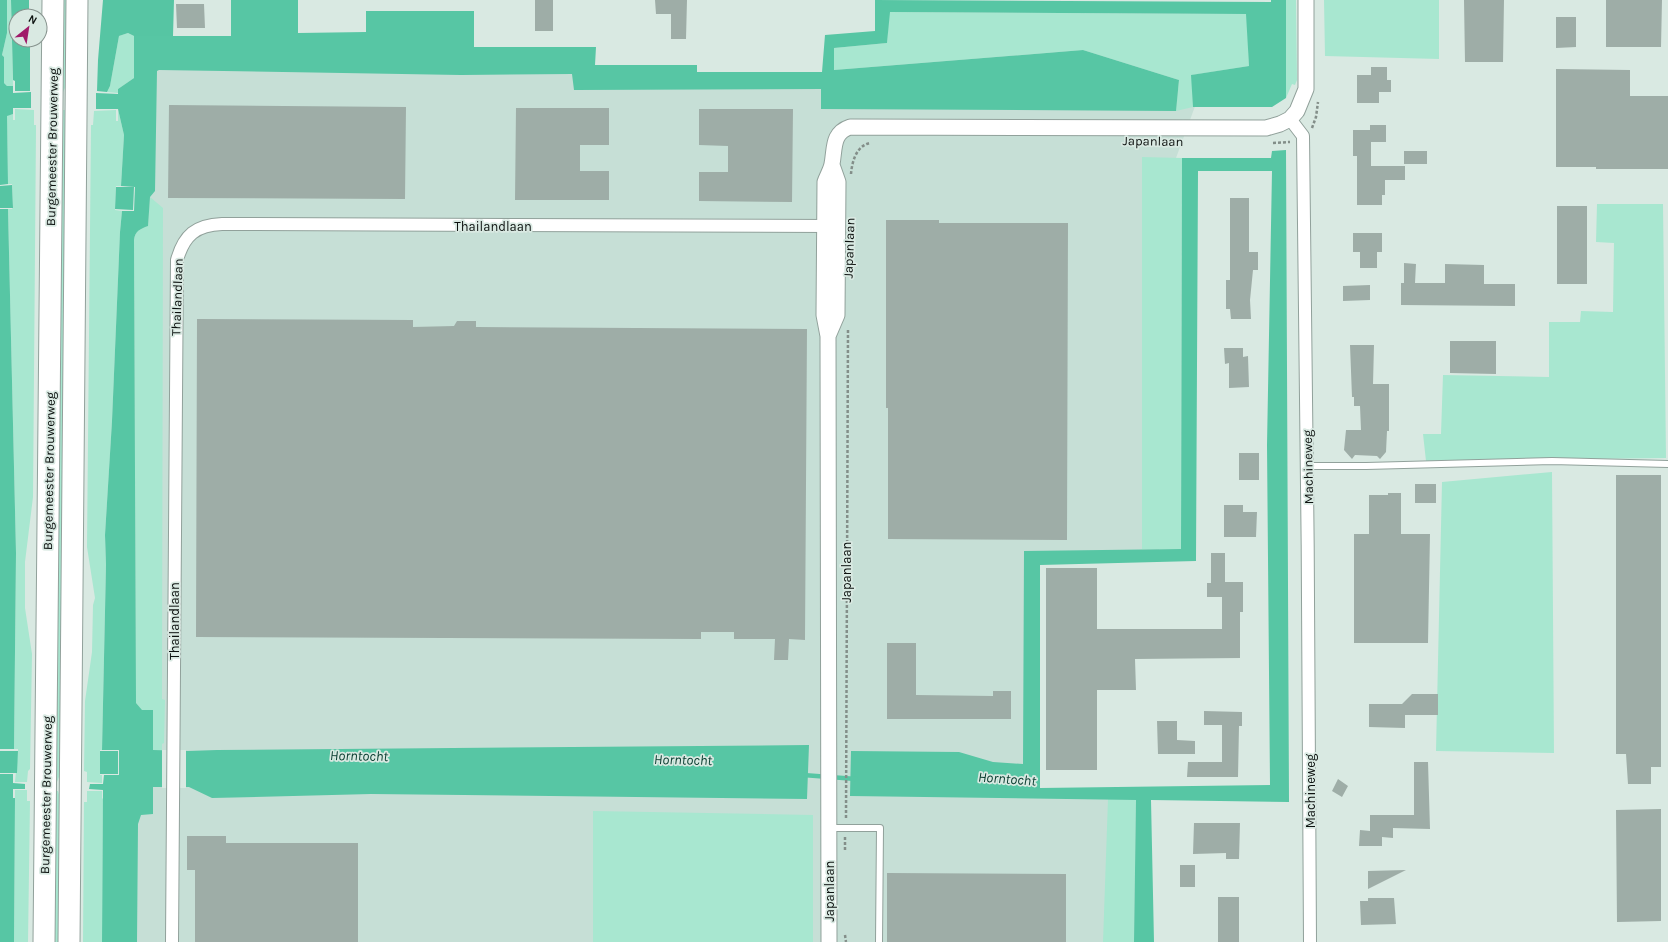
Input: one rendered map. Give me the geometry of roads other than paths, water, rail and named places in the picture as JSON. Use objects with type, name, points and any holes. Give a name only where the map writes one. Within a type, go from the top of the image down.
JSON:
[{"type":"highway","points":[[40,0],[42,62],[52,100]]},
{"type":"highway","name":"Burgemeester Brouwerweg","points":[[44,942],[53,0]]},
{"type":"highway","name":"Burgemeester Brouwerweg","points":[[69,942],[77,0]]},
{"type":"highway","points":[[77,64],[92,0]]},
{"type":"street","points":[[1290,119],[1297,112],[1306,89],[1306,0]]},
{"type":"street","name":"Machineweg","points":[[1290,119],[1304,136],[1308,466],[1310,942]]},
{"type":"street","name":"Japanlaan","points":[[829,942],[828,336],[824,315],[831,226],[825,182],[832,165],[834,142],[843,129],[850,127],[1266,128],[1290,119]]},
{"type":"street","name":"Thailandlaan","points":[[172,942],[177,260],[180,249],[192,233],[209,225],[222,224],[831,226]]},
{"type":"lane","points":[[1308,466],[1552,461],[1668,464]]},
{"type":"lane","points":[[829,828],[880,828],[879,942]]},
{"type":"water","points":[[0,0],[7,0],[7,33],[2,55],[4,57],[4,83],[7,86],[13,86],[13,93],[31,92],[31,108],[13,108],[13,114],[7,116],[8,184],[0,185]]},
{"type":"water","points":[[231,0],[298,0],[298,33],[366,32],[366,11],[474,11],[474,47],[596,47],[595,65],[697,65],[697,72],[822,72],[825,35],[875,31],[875,0],[1271,2],[1271,0],[1286,0],[1286,98],[1272,107],[1193,107],[1191,75],[1249,66],[1246,14],[890,12],[887,43],[834,48],[834,70],[1083,50],[1179,80],[1176,111],[821,109],[821,89],[574,90],[572,74],[461,75],[157,71],[155,191],[150,197],[148,226],[135,234],[134,240],[136,703],[142,710],[153,710],[153,750],[188,751],[809,745],[807,799],[371,794],[212,798],[189,787],[153,787],[153,814],[141,815],[138,824],[137,942],[102,942],[103,790],[89,789],[90,784],[103,784],[104,775],[119,775],[119,750],[102,750],[106,565],[105,535],[112,421],[120,232],[122,211],[134,211],[135,187],[121,186],[124,135],[118,109],[96,109],[96,93],[118,94],[118,89],[134,78],[134,36],[231,36]]},
{"type":"water","points":[[1286,150],[1289,802],[1151,800],[1154,942],[1134,942],[1136,800],[850,796],[851,751],[959,752],[993,762],[1023,764],[1024,551],[1181,549],[1182,158],[1271,158],[1272,151]],"holes":[[[1198,171],[1272,171],[1267,445],[1270,785],[1040,788],[1040,565],[1196,561]]]},
{"type":"water","points":[[0,209],[8,209],[16,553],[14,749],[0,749]]},
{"type":"water","points":[[0,774],[13,774],[13,783],[25,784],[25,789],[13,789],[13,798],[15,798],[14,942],[0,942]]},
{"type":"waterway","name":"Horntocht","points":[[803,775],[856,779]]}]
